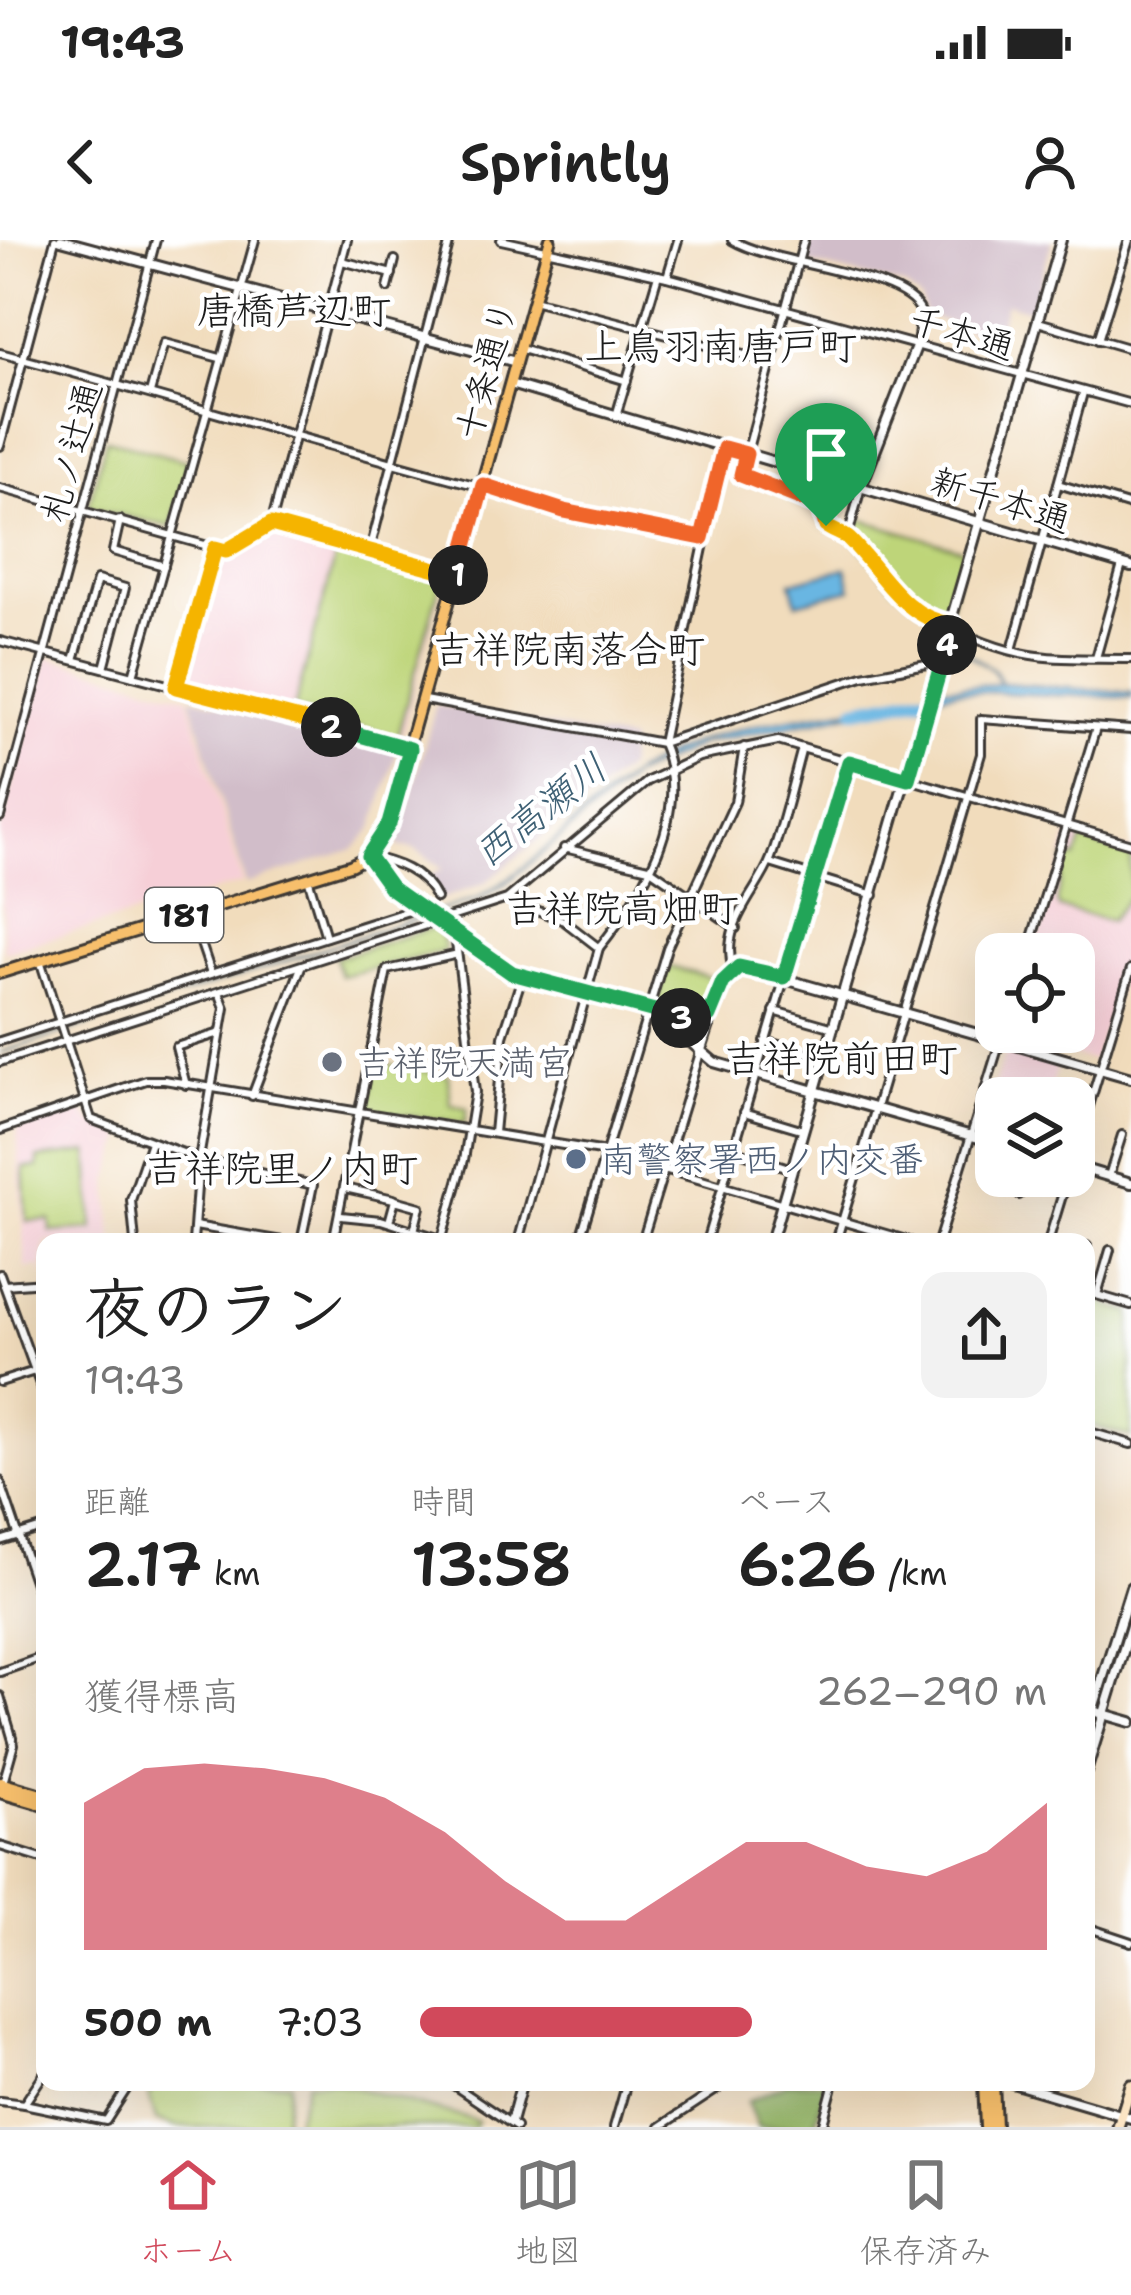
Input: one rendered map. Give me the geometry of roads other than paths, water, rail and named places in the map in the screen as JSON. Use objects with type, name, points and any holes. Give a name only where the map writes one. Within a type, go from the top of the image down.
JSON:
[{"type":"highway","points":[[1,1788],[36,1798]]},
{"type":"highway","points":[[986,2127],[990,2091]]},
{"type":"highway","points":[[992,2091],[995,2127]]},
{"type":"main road","name":"十条通り","points":[[368,856],[389,824],[548,245]]},
{"type":"main road","name":"181","points":[[1,970],[368,856]]},
{"type":"main road","points":[[1118,2127],[1126,2116],[1131,2084]]},
{"type":"street","points":[[0,446],[58,240],[516,362]]},
{"type":"street","name":"札ノ辻通","points":[[0,817],[5,780],[45,652],[156,240]]},
{"type":"street","points":[[133,676],[255,240]]},
{"type":"street","points":[[0,488],[226,551],[271,524],[347,240]]},
{"type":"street","points":[[370,551],[450,240]]},
{"type":"street","name":"千本通","points":[[501,240],[548,245],[1021,378],[1131,404]]},
{"type":"street","points":[[616,416],[643,327],[678,240]]},
{"type":"street","points":[[732,240],[797,265],[849,275],[916,301],[921,312],[916,347],[861,487],[848,536]]},
{"type":"street","points":[[804,240],[741,475],[820,506],[826,530],[848,536],[892,592],[941,623],[1012,651],[1131,659]]},
{"type":"street","points":[[774,1233],[1061,240]]},
{"type":"street","points":[[1098,340],[1129,240]]},
{"type":"street","points":[[388,288],[395,260]]},
{"type":"street","points":[[342,261],[392,274]]},
{"type":"street","points":[[533,300],[771,362]]},
{"type":"street","points":[[1038,322],[1131,350]]},
{"type":"street","points":[[150,393],[164,343],[222,358]]},
{"type":"street","points":[[520,349],[626,381]]},
{"type":"street","points":[[0,353],[392,459],[564,511],[702,538]]},
{"type":"street","name":"新千本通","points":[[510,384],[1126,566]]},
{"type":"street","points":[[1012,651],[1083,393]]},
{"type":"street","points":[[521,1233],[599,948],[626,915],[669,822],[673,768],[662,745],[724,448]]},
{"type":"street","points":[[1058,484],[1131,506]]},
{"type":"street","points":[[120,520],[113,551],[164,566]]},
{"type":"street","points":[[271,524],[458,575]]},
{"type":"street","points":[[176,687],[215,548]]},
{"type":"street","points":[[1096,658],[1126,566]]},
{"type":"street","points":[[74,660],[97,580],[124,588],[104,668]]},
{"type":"street","points":[[0,641],[410,749]]},
{"type":"street","points":[[424,700],[662,745],[863,676],[942,663]]},
{"type":"street","points":[[839,1233],[981,754],[981,719],[1131,730]]},
{"type":"street","points":[[1033,933],[1096,727]]},
{"type":"street","points":[[0,1062],[507,899],[629,793],[699,757],[744,747],[778,741],[1131,844]]},
{"type":"street","points":[[582,1233],[668,948],[735,802],[744,747]]},
{"type":"street","points":[[733,970],[729,956],[746,893],[770,863],[802,748]]},
{"type":"street","points":[[709,1233],[849,762]]},
{"type":"street","points":[[564,848],[649,868],[692,893],[736,928]]},
{"type":"street","points":[[368,856],[393,861],[427,880],[436,898]]},
{"type":"street","points":[[368,856],[385,883],[454,935],[522,977],[664,1017],[693,1021],[713,1012]]},
{"type":"street","points":[[770,863],[874,895]]},
{"type":"street","points":[[308,878],[326,937]]},
{"type":"street","points":[[507,899],[564,921],[599,948]]},
{"type":"street","points":[[0,1041],[419,909]]},
{"type":"street","points":[[191,913],[211,973]]},
{"type":"street","points":[[443,1233],[475,1092],[454,935]]},
{"type":"street","points":[[335,1233],[387,970],[454,955]]},
{"type":"street","points":[[40,959],[91,1119],[199,1159],[313,1184],[303,1233]]},
{"type":"street","points":[[252,1096],[301,967]]},
{"type":"street","points":[[645,1233],[723,982],[733,970],[748,967],[975,1030]]},
{"type":"street","points":[[1095,1089],[1131,969]]},
{"type":"street","points":[[494,1133],[502,1036],[522,977]]},
{"type":"street","points":[[194,1233],[199,1159],[225,1008],[219,992]]},
{"type":"street","points":[[774,1010],[834,1028]]},
{"type":"street","points":[[664,1017],[700,1053],[756,1074],[975,1137]]},
{"type":"street","points":[[187,1085],[176,1047],[220,1033]]},
{"type":"street","points":[[765,1040],[825,1058]]},
{"type":"street","points":[[941,1233],[996,1053]]},
{"type":"street","points":[[1051,1053],[1131,1078]]},
{"type":"street","points":[[0,1130],[146,1080],[606,1152],[881,1233]]},
{"type":"street","points":[[744,1112],[804,1130]]},
{"type":"street","points":[[1109,1176],[1122,1135]]},
{"type":"street","points":[[134,1233],[131,1200],[151,1142]]},
{"type":"street","points":[[733,1150],[792,1169]]},
{"type":"street","points":[[1095,1172],[1131,1183]]},
{"type":"street","points":[[345,1188],[420,1207],[414,1231]]},
{"type":"street","points":[[1051,1233],[1062,1197]]},
{"type":"street","points":[[389,1222],[395,1200]]},
{"type":"street","points":[[339,1216],[389,1222],[420,1233]]},
{"type":"street","points":[[195,1226],[236,1233]]},
{"type":"street","points":[[1110,1250],[1097,1295],[1131,1305]]},
{"type":"street","points":[[0,1274],[36,1362]]},
{"type":"street","points":[[4,1285],[36,1283]]},
{"type":"street","points":[[0,1382],[36,1373]]},
{"type":"street","points":[[1095,1434],[1131,1444]]},
{"type":"street","points":[[0,1481],[36,1587]]},
{"type":"street","points":[[0,1541],[36,1530]]},
{"type":"street","points":[[1095,1692],[1131,1587]]},
{"type":"street","points":[[1095,1743],[1131,1626]]},
{"type":"street","points":[[0,1672],[36,1660]]},
{"type":"street","points":[[0,1696],[14,1744],[1,1788]]},
{"type":"street","points":[[1095,1712],[1131,1723]]},
{"type":"street","points":[[0,1846],[36,1856]]},
{"type":"street","points":[[1095,1931],[1131,1942]]},
{"type":"street","points":[[24,2104],[36,2086]]},
{"type":"street","points":[[0,2102],[106,2121],[125,2091]]},
{"type":"street","points":[[463,2091],[513,2124],[520,2091]]},
{"type":"street","points":[[614,2127],[624,2091]]},
{"type":"street","points":[[659,2127],[714,2091]]},
{"type":"street","points":[[822,2127],[832,2091]]},
{"type":"street","points":[[1040,2091],[1126,2116]]},
{"type":"water","points":[[846,568],[851,589],[797,603],[791,582]]},
{"type":"water","points":[[953,643],[994,670],[1002,683],[1131,693],[1131,698],[958,691],[704,743],[632,777],[505,884],[478,899],[0,1053],[476,899],[524,867],[636,773],[693,743],[762,724],[941,691],[930,677],[946,687],[1001,684],[994,671]]},
{"type":"waterway","name":"西高瀬川","points":[[856,709],[923,697]]},
{"type":"place","name":"吉祥院天満宮","points":[[332,1062]]},
{"type":"place","name":"南警察署西ノ内交番","points":[[576,1159]]},
{"type":"district","name":"唐橋芦辺町","points":[[294,310]]},
{"type":"district","name":"上鳥羽南唐戸町","points":[[721,346]]},
{"type":"district","name":"吉祥院南落合町","points":[[569,649]]},
{"type":"district","name":"吉祥院高畑町","points":[[622,908]]},
{"type":"district","name":"吉祥院前田町","points":[[841,1058]]},
{"type":"district","name":"吉祥院里ノ内町","points":[[282,1168]]}]
